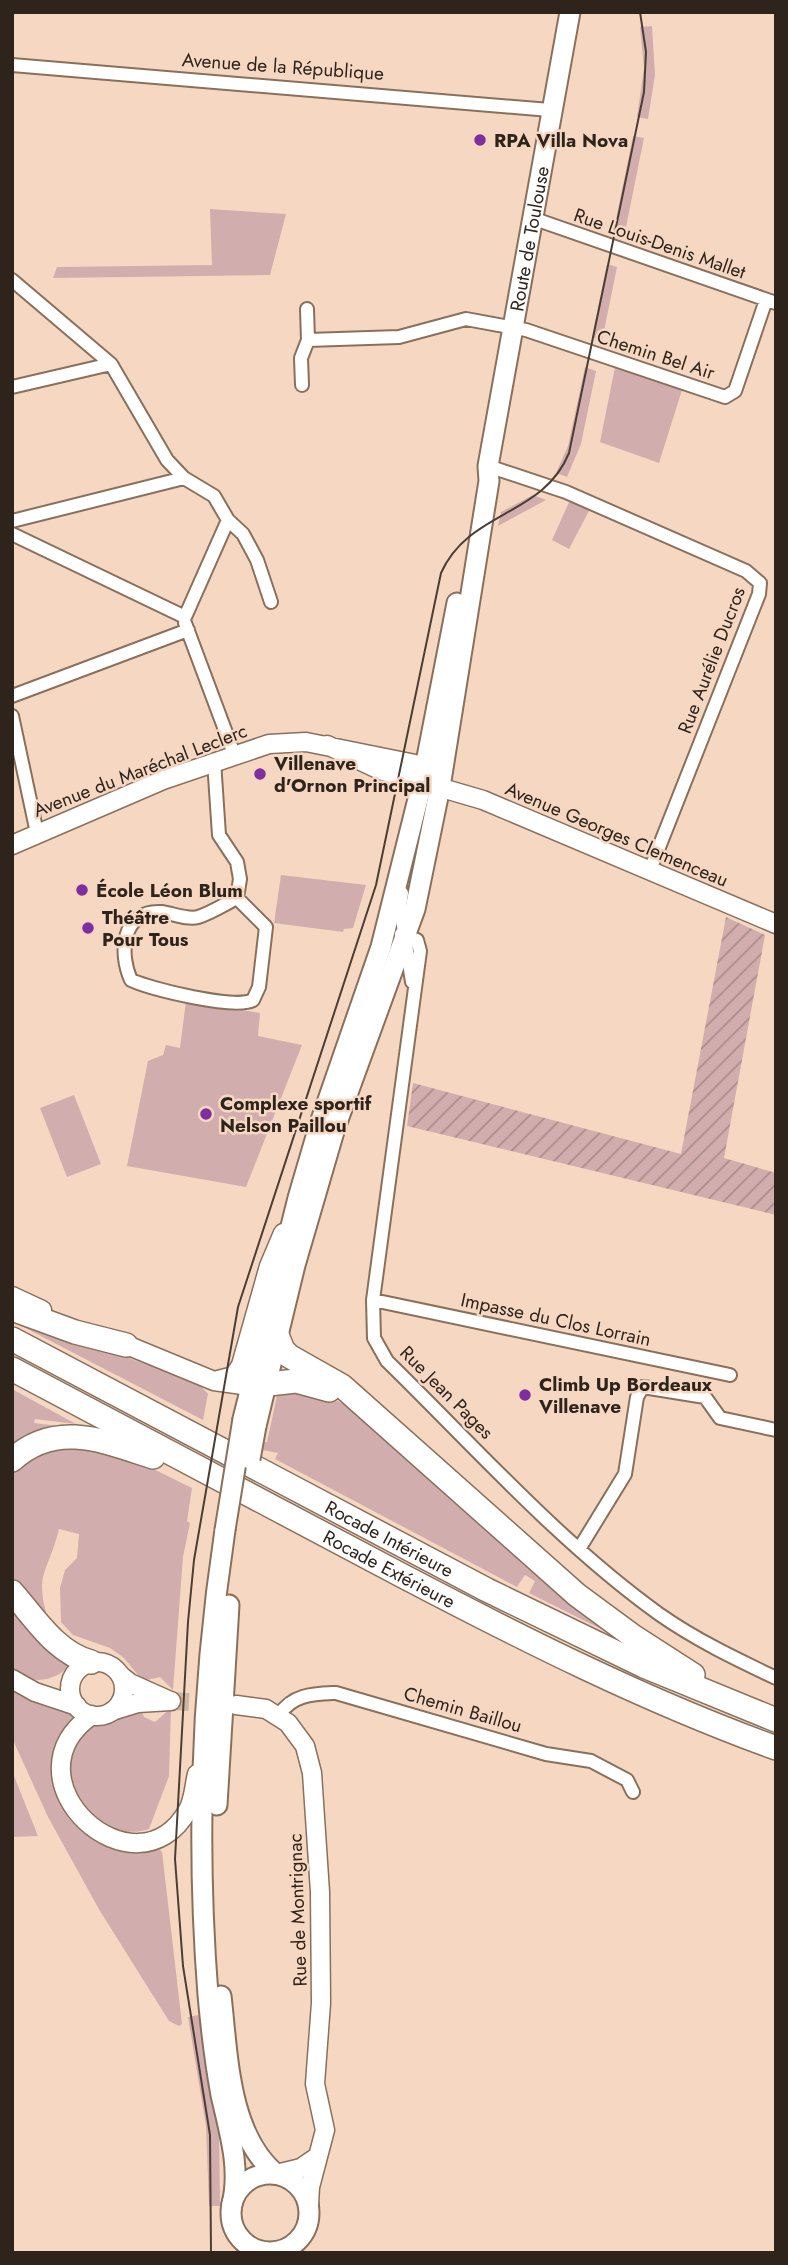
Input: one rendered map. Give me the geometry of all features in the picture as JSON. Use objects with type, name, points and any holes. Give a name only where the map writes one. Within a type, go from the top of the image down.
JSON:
[{"type":"highway","points":[[12,1309],[75,1332],[126,1345]]},
{"type":"highway","points":[[277,1335],[283,1350],[289,1356],[342,1386],[368,1412],[577,1595],[634,1637],[746,1709]]},
{"type":"highway","name":"Rocade Intérieure","points":[[12,1339],[487,1590],[644,1666],[776,1720]]},
{"type":"highway","name":"Rocade Extérieure","points":[[12,1369],[210,1476],[472,1612],[609,1679],[717,1727],[776,1748]]},
{"type":"highway","points":[[258,1385],[313,1384],[368,1412]]},
{"type":"highway","points":[[12,1460],[40,1441],[77,1436],[104,1440],[210,1476]]},
{"type":"highway","points":[[12,1592],[60,1647],[79,1659],[83,1667]]},
{"type":"main road","name":"Route de Toulouse","points":[[429,779],[480,480],[488,466],[550,110],[570,12]]},
{"type":"main road","name":"Avenue du Maréchal Leclerc","points":[[12,845],[100,805],[214,761],[289,741],[327,745],[429,779]]},
{"type":"main road","points":[[214,1381],[234,1376],[241,1365],[269,1266],[298,1198],[382,942],[410,831],[429,779]]},
{"type":"main road","points":[[258,1385],[277,1335],[342,1105],[421,887],[429,779]]},
{"type":"main road","name":"Avenue Georges Clemenceau","points":[[429,779],[776,924]]},
{"type":"main road","points":[[244,2253],[234,2228],[232,2204],[236,2170],[216,2063],[208,1994],[203,1843],[205,1740],[213,1628],[250,1423],[298,1198]]},
{"type":"main road","points":[[12,1296],[214,1381],[258,1385]]},
{"type":"main road","points":[[231,1533],[226,1630],[228,1649],[217,1789],[221,1993],[229,2060],[242,2120],[254,2153],[275,2174],[297,2184],[309,2205],[304,2233],[299,2241],[279,2252],[248,2245],[234,2228]]},
{"type":"main road","points":[[107,1664],[130,1683],[171,1701],[138,1703],[113,1711],[85,1711],[16,1682],[53,1686],[83,1667],[107,1664]]},
{"type":"main road","points":[[83,1667],[70,1690],[85,1711]]},
{"type":"main road","points":[[113,1711],[124,1690],[120,1675]]},
{"type":"main road","points":[[236,1705],[266,1709],[279,1715]]},
{"type":"main road","points":[[85,1711],[66,1741],[61,1770],[62,1786],[67,1800],[87,1826],[116,1840],[147,1840],[179,1821],[191,1802],[205,1740]]},
{"type":"main road","name":"Rue de Montrignac","points":[[279,1715],[297,1732],[305,1746],[312,1773],[320,1906],[321,2003],[316,2084],[325,2130],[317,2157],[309,2205]]},
{"type":"main road","points":[[232,2204],[244,2185],[253,2178],[301,2168],[317,2157]]},
{"type":"street","name":"Avenue de la République","points":[[12,65],[550,110]]},
{"type":"street","name":"Rue Louis-Denis Mallet","points":[[531,218],[771,302]]},
{"type":"street","points":[[12,280],[111,364],[167,460],[184,478],[214,496],[228,520],[236,524],[247,542],[271,602]]},
{"type":"street","name":"Chemin Bel Air","points":[[308,340],[399,337],[466,319],[512,327],[724,397],[735,391],[771,302]]},
{"type":"street","points":[[302,385],[301,358],[308,340],[307,309]]},
{"type":"street","points":[[12,387],[111,364]]},
{"type":"street","name":"Rue Aurélie Ducros","points":[[488,466],[565,492],[746,571],[760,583],[759,594],[650,870]]},
{"type":"street","points":[[12,522],[184,478]]},
{"type":"street","points":[[12,696],[169,638],[186,624],[226,531],[228,520]]},
{"type":"street","points":[[12,534],[171,611],[186,624],[234,754]]},
{"type":"street","points":[[12,716],[37,833]]},
{"type":"street","points":[[214,761],[219,835],[237,862],[240,879],[237,898]]},
{"type":"street","points":[[382,942],[406,934],[400,907],[412,850],[410,831]]},
{"type":"street","points":[[237,898],[266,927],[260,981],[253,1000],[241,1003],[160,991],[131,980],[122,956],[127,931],[134,921],[158,912],[196,918],[237,898]]},
{"type":"street","name":"Rue Jean Pages","points":[[406,934],[419,943],[399,1125],[373,1300],[374,1338],[387,1361],[579,1549],[660,1615],[720,1652],[776,1678]]},
{"type":"street","name":"Impasse du Clos Lorrain","points":[[373,1300],[730,1375]]},
{"type":"street","points":[[579,1549],[625,1475],[638,1397],[643,1387],[652,1386],[705,1398],[720,1418],[776,1430]]},
{"type":"street","name":"Chemin Baillou","points":[[279,1715],[284,1708],[306,1694],[336,1693],[546,1754],[591,1760],[627,1780],[633,1792]]},
{"type":"shaded area","points":[[652,26],[655,75],[648,119],[637,117],[644,68],[640,27]]},
{"type":"shaded area","points":[[633,136],[644,138],[625,232],[614,229]]},
{"type":"shaded area","points":[[210,209],[286,214],[270,275],[53,278],[57,267],[212,265]]},
{"type":"shaded area","points":[[607,264],[617,267],[602,341],[592,337]]},
{"type":"shaded area","points":[[585,367],[596,371],[581,444],[567,477],[556,473],[568,446]]},
{"type":"shaded area","points":[[615,367],[682,390],[659,463],[600,442]]},
{"type":"shaded area","points":[[533,495],[546,500],[498,526],[501,512]]},
{"type":"shaded area","points":[[570,500],[590,509],[569,549],[552,540]]},
{"type":"shaded area","points":[[281,875],[366,885],[353,928],[344,929],[343,932],[274,923]]},
{"type":"shaded area","points":[[726,917],[765,935],[724,1158],[776,1173],[776,1215],[407,1126],[413,1083],[681,1154]]},
{"type":"shaded area","name":"Complexe sportif Nelson Paillou","points":[[186,1001],[260,1013],[258,1036],[302,1045],[246,1187],[127,1166],[148,1061],[163,1055],[166,1045],[180,1048]]},
{"type":"shaded area","points":[[74,1095],[101,1164],[67,1177],[40,1108]]},
{"type":"shaded area","points":[[12,1316],[198,1383],[208,1394],[203,1420],[12,1321]]},
{"type":"shaded area","points":[[12,1389],[76,1424],[35,1419],[34,1423],[75,1428],[12,1450]]},
{"type":"shaded area","points":[[278,1391],[325,1394],[357,1412],[611,1630],[609,1633],[529,1593],[535,1581],[525,1575],[517,1587],[275,1459],[278,1453],[262,1450],[263,1442],[267,1442]]},
{"type":"shaded area","points":[[62,1445],[125,1455],[192,1488],[187,1521],[190,1523],[183,1557],[173,1690],[160,1677],[143,1681],[124,1658],[110,1648],[73,1635],[61,1622],[60,1588],[65,1570],[77,1558],[79,1534],[59,1529],[44,1575],[43,1595],[50,1626],[12,1578],[12,1471],[16,1466]]},
{"type":"shaded area","points":[[12,1600],[74,1662],[68,1668],[53,1677],[36,1680],[20,1675],[12,1669]]},
{"type":"shaded area","points":[[12,1690],[68,1711],[80,1719],[59,1745],[53,1769],[58,1798],[74,1823],[96,1840],[117,1845],[151,1845],[162,1852],[182,2024],[179,2026],[169,2021],[100,1911],[48,1817],[12,1738]]},
{"type":"shaded area","points":[[140,1708],[144,1717],[155,1722],[171,1708],[169,1776],[149,1829],[133,1832],[101,1823],[87,1812],[76,1799],[67,1767],[71,1750],[91,1723]]},
{"type":"shaded area","points":[[12,1771],[38,1836],[12,1837]]},
{"type":"shaded area","points":[[199,2015],[219,2133],[220,2206],[209,2206],[206,2126],[188,2017]]},
{"type":"tunnel","points":[[171,1701],[220,1704]]},
{"type":"tram line","points":[[211,2253],[210,2135],[183,1966],[175,1859],[194,1560],[238,1307],[376,885],[441,573],[453,552],[469,537],[542,490],[557,474],[569,453],[644,92],[646,52],[640,12]]},
{"type":"place","name":"RPA Villa Nova","points":[[480,140]]},
{"type":"place","name":"Villenave d'Ornon Principal","points":[[260,774]]},
{"type":"place","name":"École Léon Blum","points":[[82,890]]},
{"type":"place","name":"Théâtre Pour Tous","points":[[88,928]]},
{"type":"place","name":"Complexe sportif Nelson Paillou","points":[[206,1114]]},
{"type":"place","name":"Climb Up Bordeaux Villenave","points":[[525,1395]]}]
